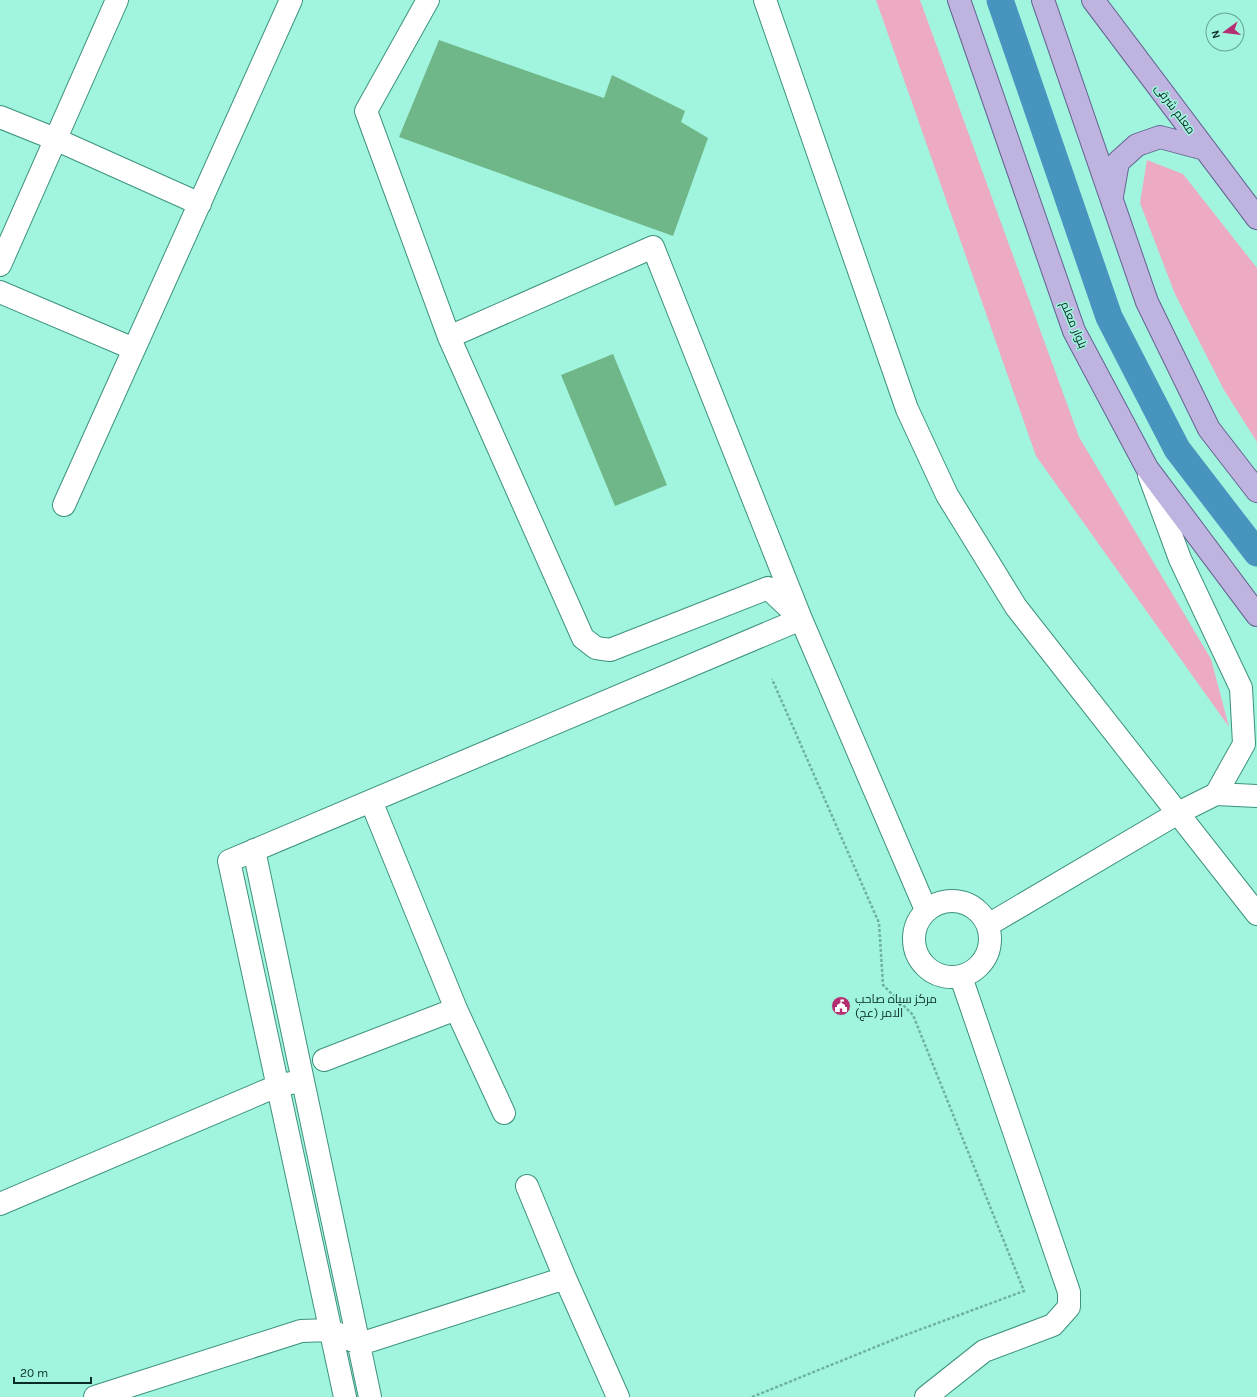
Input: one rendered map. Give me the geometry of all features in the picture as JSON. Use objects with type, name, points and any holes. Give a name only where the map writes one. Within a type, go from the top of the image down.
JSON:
[{"type":"main road","name":"بلوار معلم","points":[[959,0],[1074,330],[1147,468],[1257,615]]},
{"type":"main road","points":[[1043,0],[1147,302],[1209,429],[1257,491]]},
{"type":"main road","name":"معلم شرقی","points":[[1093,0],[1257,218]]},
{"type":"main road","points":[[1111,198],[1118,162],[1137,145],[1160,137],[1205,149]]},
{"type":"street","points":[[0,265],[117,0]]},
{"type":"street","points":[[64,505],[291,0]]},
{"type":"street","points":[[428,0],[366,111],[449,337],[583,638],[596,648],[610,650],[777,584]]},
{"type":"street","points":[[765,0],[907,408],[947,496],[1016,607],[1257,914]]},
{"type":"street","points":[[0,117],[55,139],[200,204]]},
{"type":"street","points":[[449,337],[653,247],[777,584],[801,618],[926,910]]},
{"type":"street","points":[[0,292],[134,349]]},
{"type":"street","points":[[1147,468],[1180,559],[1241,688],[1244,744],[1216,794]]},
{"type":"street","points":[[345,1397],[228,861],[801,618]]},
{"type":"street","points":[[988,925],[1178,813],[1216,794],[1257,796]]},
{"type":"street","points":[[371,801],[456,1009],[504,1113]]},
{"type":"street","points":[[254,850],[302,1080],[360,1344],[370,1397]]},
{"type":"street","points":[[949,900],[972,906],[982,914],[988,925],[990,938],[988,951],[982,963],[972,972],[961,977],[947,978],[935,974],[924,966],[916,955],[913,943],[914,931],[919,919],[926,910],[937,903],[949,900]]},
{"type":"street","points":[[926,1397],[984,1350],[1053,1325],[1069,1307],[1069,1292],[961,977]]},
{"type":"street","points":[[324,1060],[456,1009]]},
{"type":"street","points":[[0,1204],[277,1086],[302,1080]]},
{"type":"street","points":[[527,1186],[564,1278],[618,1397]]},
{"type":"street","points":[[95,1397],[301,1331],[330,1330],[360,1344],[564,1278]]},
{"type":"path","points":[[752,1397],[900,1337],[1024,1291],[913,1015],[883,985],[879,923],[772,679]]},
{"type":"shaded area","points":[[876,0],[920,0],[1079,437],[1211,659],[1229,727],[1036,456]]},
{"type":"shaded area","points":[[1147,160],[1183,174],[1257,268],[1257,442],[1224,390],[1175,294],[1140,203]]},
{"type":"building","points":[[439,40],[604,98],[612,75],[685,111],[681,122],[708,138],[673,236],[399,137]]},
{"type":"building","points":[[613,354],[667,485],[615,506],[561,375]]},
{"type":"waterway","points":[[1000,0],[1109,317],[1177,449],[1257,553]]},
{"type":"place","name":"مرکز سپاه صاحب الامر (عج)","points":[[841,1006]]}]
